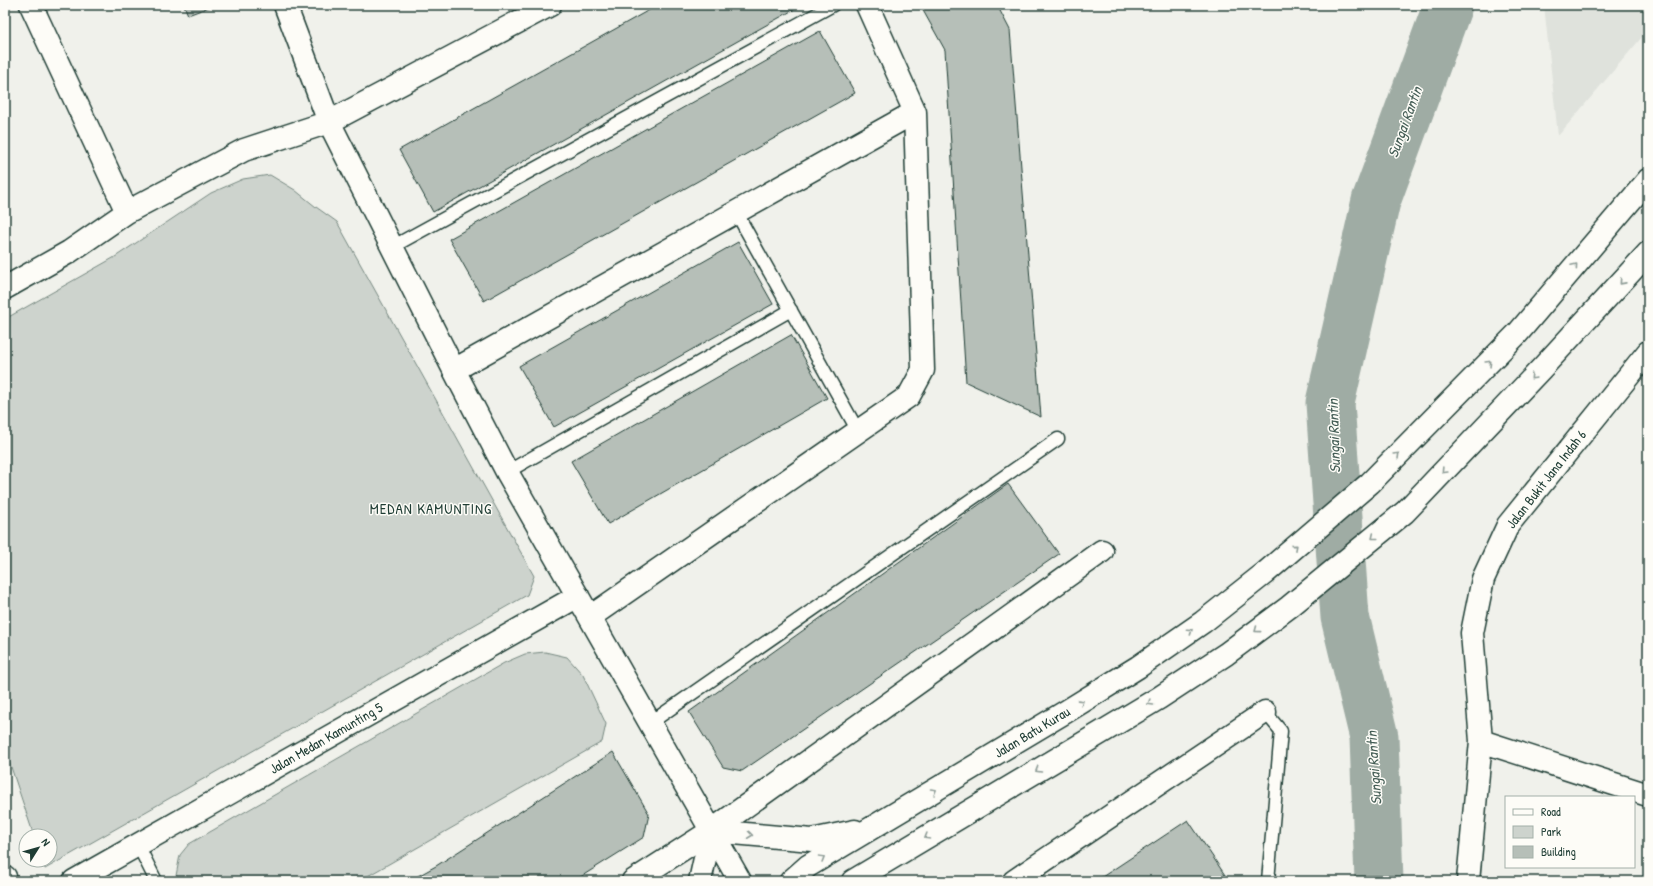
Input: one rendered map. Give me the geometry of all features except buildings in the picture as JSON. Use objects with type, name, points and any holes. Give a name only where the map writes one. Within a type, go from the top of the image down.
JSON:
[{"type":"street","points":[[31,5],[127,212]]},
{"type":"street","points":[[285,5],[329,122],[454,370],[507,472],[740,881]]},
{"type":"street","points":[[5,288],[69,252],[127,212],[244,150],[329,122],[550,5]]},
{"type":"street","points":[[590,617],[909,396],[923,370],[915,112],[867,5]]},
{"type":"street","points":[[454,370],[915,112]]},
{"type":"street","name":"Jalan Batu Kurau","points":[[791,881],[808,866],[1067,711],[1138,666],[1203,622],[1266,573],[1370,483],[1518,333],[1648,180]]},
{"type":"street","points":[[853,881],[1159,698],[1226,654],[1289,607],[1405,512],[1541,369],[1648,253]]},
{"type":"street","name":"Jalan Bukit Jana Indah 6","points":[[1468,881],[1482,741],[1472,633],[1483,579],[1508,525],[1648,352]]},
{"type":"street","points":[[633,881],[711,831],[1102,551]]},
{"type":"street","name":"Jalan Medan Kamunting 5","points":[[74,881],[578,596]]},
{"type":"street","points":[[1014,881],[1265,712]]},
{"type":"street","points":[[1482,741],[1648,795]]},
{"type":"street","points":[[711,831],[812,840],[874,827]]},
{"type":"street","points":[[700,881],[711,831]]},
{"type":"street","points":[[5,877],[6,881]]},
{"type":"lane","points":[[392,248],[833,5]]},
{"type":"lane","points":[[736,212],[858,431]]},
{"type":"lane","points":[[507,472],[791,310]]},
{"type":"lane","points":[[650,722],[1058,439]]},
{"type":"lane","points":[[1265,712],[1281,731],[1268,881]]},
{"type":"lane","points":[[138,846],[156,881]]},
{"type":"shaded area","points":[[1544,5],[1648,5],[1648,30],[1558,136]]},
{"type":"green space","points":[[270,175],[295,190],[337,222],[534,576],[527,595],[58,862],[58,828],[31,828],[5,749],[5,319],[115,257],[211,193],[243,179]]},
{"type":"green space","points":[[545,652],[567,657],[583,675],[606,724],[602,742],[359,881],[175,881],[180,855],[189,844],[504,663],[525,654]]},
{"type":"waterway","name":"Sungai Rantin","points":[[1379,881],[1374,737],[1345,617],[1330,403],[1376,201],[1448,5]]},
{"type":"district","name":"MEDAN KAMUNTING","points":[[431,509]]}]
